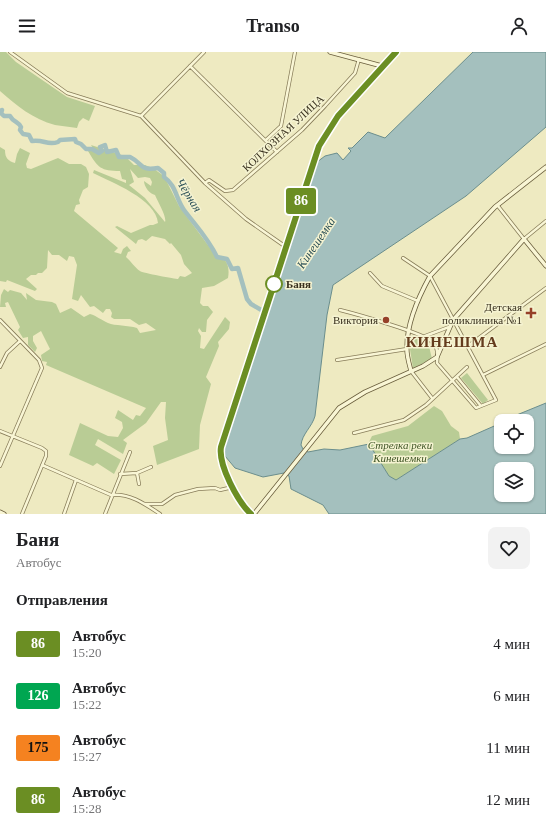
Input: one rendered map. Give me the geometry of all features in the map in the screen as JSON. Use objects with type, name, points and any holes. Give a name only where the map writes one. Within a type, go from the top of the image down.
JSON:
[{"type":"street","points":[[10,52],[67,93],[141,116],[205,183],[246,219],[286,247]]},
{"type":"street","points":[[141,116],[204,52]]},
{"type":"street","points":[[266,140],[281,126],[295,52]]},
{"type":"street","points":[[330,52],[382,66]]},
{"type":"street","points":[[251,514],[242,504],[233,487],[222,459],[221,447],[315,156],[323,138],[338,116],[396,52]]},
{"type":"street","name":"КОЛХОЗНАЯ УЛИЦА","points":[[205,183],[209,180],[225,191],[233,190],[302,130],[348,81],[354,73],[359,59]]},
{"type":"street","points":[[190,66],[277,152]]},
{"type":"street","points":[[432,398],[411,371],[407,349],[409,332],[419,301],[430,276],[498,206],[546,167]]},
{"type":"street","points":[[498,206],[546,266]]},
{"type":"street","points":[[437,363],[453,320],[524,239],[546,221]]},
{"type":"street","points":[[403,258],[430,276],[496,400],[476,408],[437,363],[432,361]]},
{"type":"street","points":[[370,273],[382,286],[419,301]]},
{"type":"street","points":[[468,346],[546,288]]},
{"type":"street","points":[[340,310],[424,336],[434,344],[439,355]]},
{"type":"street","points":[[0,320],[41,364],[42,368],[0,466]]},
{"type":"street","points":[[424,336],[450,327]]},
{"type":"street","points":[[0,367],[7,353],[20,341]]},
{"type":"street","points":[[483,375],[546,344]]},
{"type":"street","points":[[337,360],[407,349]]},
{"type":"street","points":[[254,514],[339,408],[365,392],[432,361],[439,355]]},
{"type":"street","points":[[354,433],[404,420],[426,405],[432,398],[453,382],[467,367]]},
{"type":"street","points":[[457,377],[481,406]]},
{"type":"street","points":[[0,431],[46,451],[42,465],[22,514]]},
{"type":"street","points":[[105,514],[111,495],[130,452]]},
{"type":"street","points":[[42,465],[111,495],[118,494],[133,498],[160,514]]},
{"type":"street","points":[[120,474],[137,473],[151,467]]},
{"type":"street","points":[[137,473],[139,484]]},
{"type":"street","points":[[64,514],[76,480]]},
{"type":"street","points":[[145,504],[162,504],[175,496],[198,489],[215,488],[220,490],[233,487]]},
{"type":"street","points":[[0,512],[4,514]]},
{"type":"green space","points":[[0,52],[6,52],[16,62],[67,97],[95,106],[89,121],[83,118],[79,122],[77,128],[55,125],[32,116],[19,107],[0,91]]},
{"type":"green space","points":[[91,145],[125,156],[134,165],[145,165],[164,176],[179,206],[216,256],[225,260],[229,270],[228,278],[214,286],[202,288],[200,303],[203,306],[208,306],[213,312],[207,320],[206,332],[202,332],[199,328],[198,331],[201,336],[200,348],[204,349],[225,317],[230,322],[229,329],[218,342],[219,346],[206,377],[211,384],[200,425],[199,449],[157,465],[153,446],[168,440],[165,418],[166,402],[161,402],[146,423],[123,440],[127,443],[123,454],[98,439],[95,445],[121,460],[114,474],[97,463],[93,466],[69,455],[80,423],[108,436],[118,437],[123,428],[122,422],[115,418],[118,410],[133,420],[136,415],[140,416],[146,408],[46,365],[47,362],[42,361],[41,355],[50,349],[41,331],[33,336],[33,341],[37,348],[35,352],[28,345],[28,337],[23,338],[18,330],[20,327],[8,302],[5,303],[6,307],[0,307],[1,295],[4,289],[8,292],[10,290],[21,293],[27,300],[26,293],[36,300],[52,302],[56,304],[60,313],[71,308],[84,317],[90,314],[111,324],[137,328],[140,333],[156,330],[146,323],[139,325],[130,319],[114,319],[111,317],[112,313],[110,309],[106,309],[103,313],[94,306],[90,307],[81,295],[78,301],[72,299],[77,265],[74,257],[69,256],[67,261],[59,255],[52,255],[48,250],[47,268],[42,273],[31,275],[26,279],[37,289],[35,291],[7,280],[6,282],[0,281],[0,147],[5,150],[7,159],[15,163],[20,148],[30,153],[26,164],[27,168],[31,169],[58,158],[69,164],[81,164],[86,167],[89,174],[88,187],[83,190],[79,200],[80,204],[76,205],[74,211],[118,248],[114,252],[121,254],[123,249],[127,246],[131,251],[128,252],[126,257],[142,272],[178,279],[180,276],[185,277],[192,273],[184,264],[181,255],[171,243],[170,244],[165,239],[152,236],[146,241],[142,239],[138,240],[136,244],[115,227],[117,226],[131,233],[158,223],[150,206],[132,192],[93,173],[94,170],[126,183],[126,180],[122,179],[120,171],[104,169],[98,165],[88,151],[95,151]],"holes":[[[130,169],[138,178],[150,178],[152,182],[151,186],[144,181],[145,186],[149,192],[155,195],[164,213],[165,222],[145,198],[129,185],[134,182]]]},
{"type":"green space","points":[[408,337],[428,342],[432,359],[413,368]]},
{"type":"green space","points":[[467,373],[488,400],[483,404],[461,378]]},
{"type":"green space","name":"Стрелка реки Кинешемки","points":[[434,406],[442,411],[451,426],[459,432],[460,439],[396,480],[391,479],[368,444],[372,436],[408,426]]},
{"type":"water","name":"Кинешемка","points":[[473,52],[546,52],[546,127],[466,196],[333,285],[327,315],[315,416],[312,424],[303,437],[301,445],[303,449],[308,452],[324,449],[340,450],[369,444],[389,476],[396,480],[460,439],[467,438],[494,426],[494,454],[534,454],[534,414],[519,414],[546,403],[546,514],[329,514],[323,505],[291,489],[289,476],[284,473],[263,477],[235,468],[225,456],[224,446],[317,162],[325,156],[337,153],[343,160],[351,151],[348,148],[352,148],[368,132],[385,138]]},
{"type":"waterway","name":"Чёрная","points":[[0,111],[2,110],[1,113],[4,116],[10,116],[19,124],[21,127],[20,130],[23,134],[29,135],[32,141],[54,143],[60,140],[75,139],[76,142],[81,144],[86,149],[92,149],[99,153],[102,151],[100,147],[105,145],[107,152],[116,150],[119,157],[130,157],[144,168],[158,168],[164,173],[164,177],[171,184],[181,206],[206,238],[217,257],[227,259],[232,269],[238,268],[247,299],[251,304],[263,311]]},
{"type":"bus line","name":"86","points":[[251,514],[242,504],[233,487],[220,454],[221,447],[319,146],[338,116],[368,81],[396,52]]},
{"type":"place","name":"Баня","points":[[274,284]]},
{"type":"place","name":"Детская поликлиника №1","points":[[531,313]]},
{"type":"place","name":"Виктория","points":[[386,320]]},
{"type":"district","name":"КИНЕШМА","points":[[452,342]]}]
